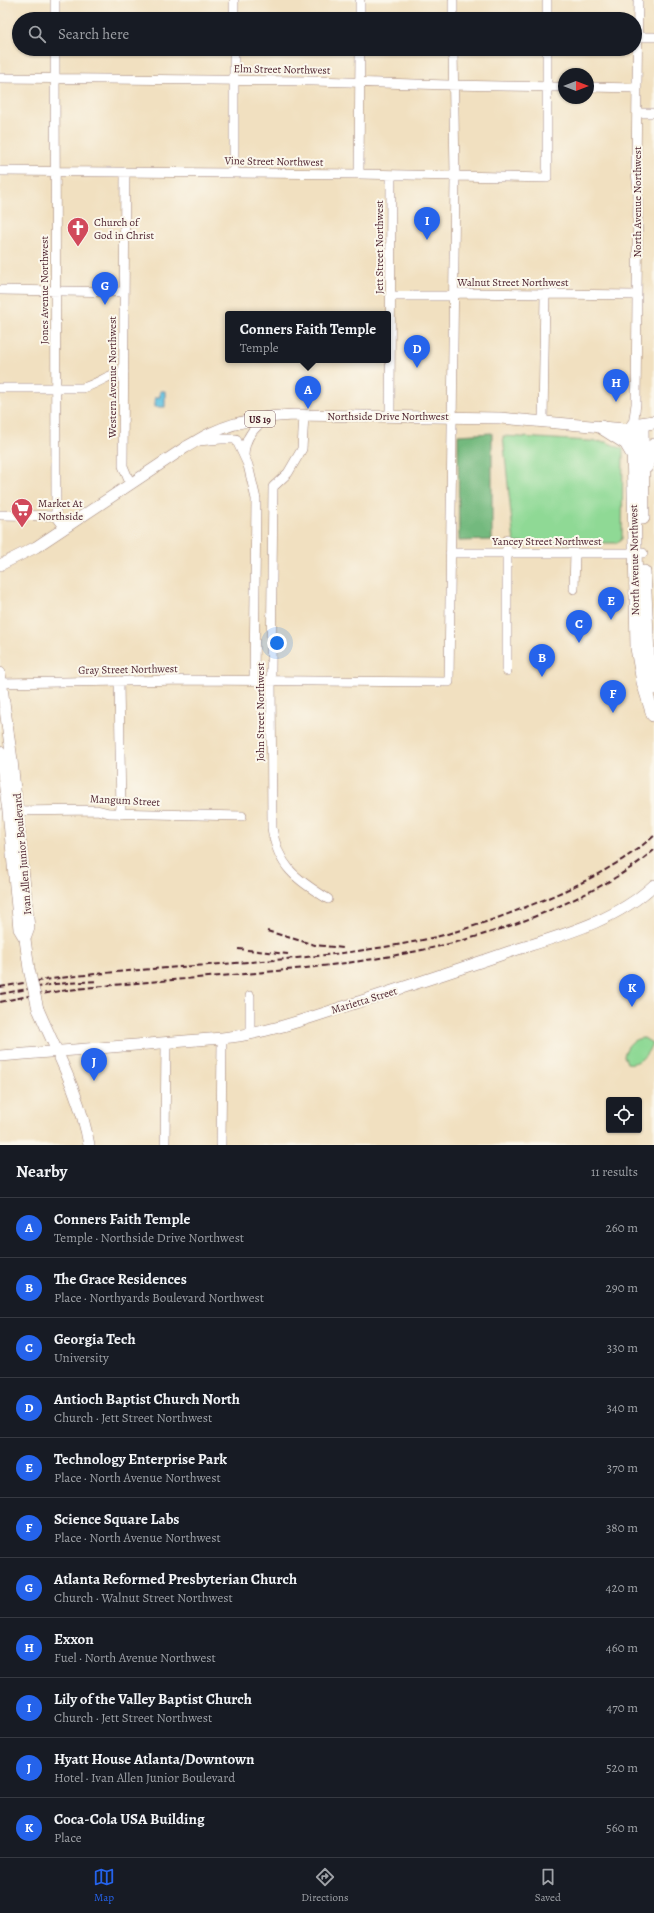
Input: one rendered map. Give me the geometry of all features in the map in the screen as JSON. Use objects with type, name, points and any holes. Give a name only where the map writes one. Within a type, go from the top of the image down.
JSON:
[{"type":"highway","points":[[601,427],[626,443],[633,457]]},
{"type":"highway","name":"North Avenue Northwest","points":[[640,429],[633,457],[639,553],[648,655],[654,688]]},
{"type":"highway","name":"North Avenue Northwest","points":[[640,429],[642,482],[637,648],[643,682],[652,715]]},
{"type":"highway","points":[[642,482],[654,445]]},
{"type":"main road","name":"Northside Drive Northwest","points":[[0,565],[36,547],[130,483],[197,441],[226,427],[268,417],[304,415],[452,417],[543,421],[601,427],[640,429]]},
{"type":"main road","name":"Ivan Allen Junior Boulevard","points":[[1,680],[13,811],[20,930],[25,939],[31,980],[38,1009],[72,1086],[86,1127],[89,1145]]},
{"type":"main road","name":"Ivan Allen Junior Boulevard","points":[[0,752],[13,811]]},
{"type":"main road","name":"Marietta Street","points":[[0,1056],[166,1043],[250,1034],[411,985],[580,928],[608,916],[630,904],[654,885]]},
{"type":"street","points":[[55,0],[55,12]]},
{"type":"street","points":[[234,0],[234,12]]},
{"type":"street","points":[[360,0],[360,12]]},
{"type":"street","points":[[453,0],[453,12]]},
{"type":"street","points":[[546,0],[546,12]]},
{"type":"street","name":"North Avenue Northwest","points":[[638,0],[638,12]]},
{"type":"street","points":[[642,37],[654,37]]},
{"type":"street","name":"Jones Avenue Northwest","points":[[55,56],[56,516]]},
{"type":"street","points":[[234,56],[234,173]]},
{"type":"street","points":[[359,174],[360,56]]},
{"type":"street","points":[[450,552],[455,176],[453,56]]},
{"type":"street","points":[[547,56],[547,86]]},
{"type":"street","name":"North Avenue Northwest","points":[[639,56],[636,404],[640,429]]},
{"type":"street","name":"Elm Street Northwest","points":[[0,78],[55,80],[314,81],[453,86],[558,87]]},
{"type":"street","name":"Vine Street Northwest","points":[[0,172],[359,174],[547,178],[547,86]]},
{"type":"street","points":[[594,87],[638,88]]},
{"type":"street","points":[[637,113],[654,113]]},
{"type":"street","name":"Western Avenue Northwest","points":[[125,172],[123,466],[130,483]]},
{"type":"street","name":"Jett Street Northwest","points":[[391,175],[391,311]]},
{"type":"street","points":[[0,290],[124,292]]},
{"type":"street","name":"Walnut Street Northwest","points":[[391,296],[453,294],[460,292],[636,295]]},
{"type":"street","points":[[543,421],[545,294]]},
{"type":"street","name":"Jett Street Northwest","points":[[390,363],[390,416]]},
{"type":"street","points":[[0,388],[82,388],[91,386],[118,372],[124,372]]},
{"type":"street","name":"John Street Northwest","points":[[304,415],[302,449],[288,473],[273,487],[271,681],[272,828],[274,843],[279,856],[295,876],[328,899]]},
{"type":"street","points":[[244,454],[246,439],[250,433],[268,417]]},
{"type":"street","points":[[197,441],[221,438],[236,439],[244,454],[256,499],[254,680]]},
{"type":"street","points":[[0,515],[56,516],[65,528]]},
{"type":"street","points":[[507,540],[507,671]]},
{"type":"street","name":"Gray Street Northwest","points":[[1,680],[449,682],[450,552]]},
{"type":"street","name":"Yancey Street Northwest","points":[[450,552],[508,554],[639,553]]},
{"type":"street","points":[[574,553],[574,589]]},
{"type":"street","points":[[119,681],[121,814]]},
{"type":"street","name":"Mangum Street","points":[[13,811],[97,810],[121,814],[242,816]]},
{"type":"street","points":[[250,996],[250,1034]]},
{"type":"street","points":[[222,1038],[222,1145]]},
{"type":"street","points":[[165,1145],[166,1043]]},
{"type":"green space","points":[[492,433],[492,540],[459,541],[458,435]]},
{"type":"green space","points":[[503,436],[606,442],[623,449],[622,539],[616,543],[514,543]]},
{"type":"green space","points":[[644,1038],[652,1043],[649,1051],[636,1063],[627,1063],[624,1056],[628,1046],[637,1039]]},
{"type":"water","points":[[160,391],[165,391],[165,407],[155,407],[155,397],[160,397]]},
{"type":"railway","points":[[0,987],[50,979],[100,974],[352,952],[433,938],[496,919],[560,893],[609,868],[654,836]]},
{"type":"railway","points":[[0,1002],[46,993],[93,987],[281,971],[375,959],[421,950],[467,939],[513,925],[557,907],[620,875],[654,850]]},
{"type":"railway","points":[[267,931],[315,945],[343,948]]},
{"type":"railway","points":[[238,949],[288,954]]},
{"type":"railway","points":[[0,994],[55,984],[97,981]]},
{"type":"place","name":"Lily of the Valley Baptist Church","points":[[427,240]]},
{"type":"place","name":"Church of God in Christ","points":[[78,248]]},
{"type":"place","name":"Atlanta Reformed Presbyterian Church","points":[[105,305]]},
{"type":"place","name":"Antioch Baptist Church North","points":[[417,368]]},
{"type":"place","name":"Exxon","points":[[616,402]]},
{"type":"place","name":"Conners Faith Temple","points":[[308,409]]},
{"type":"place","name":"Market At Northside","points":[[22,528]]},
{"type":"place","name":"Technology Enterprise Park","points":[[611,620]]},
{"type":"place","name":"Georgia Tech","points":[[579,643]]},
{"type":"place","name":"The Grace Residences","points":[[542,677]]},
{"type":"place","name":"Science Square Labs","points":[[613,713]]},
{"type":"place","name":"Coca-Cola USA Building","points":[[632,1007]]},
{"type":"place","name":"Hyatt House Atlanta/Downtown","points":[[94,1081]]}]
